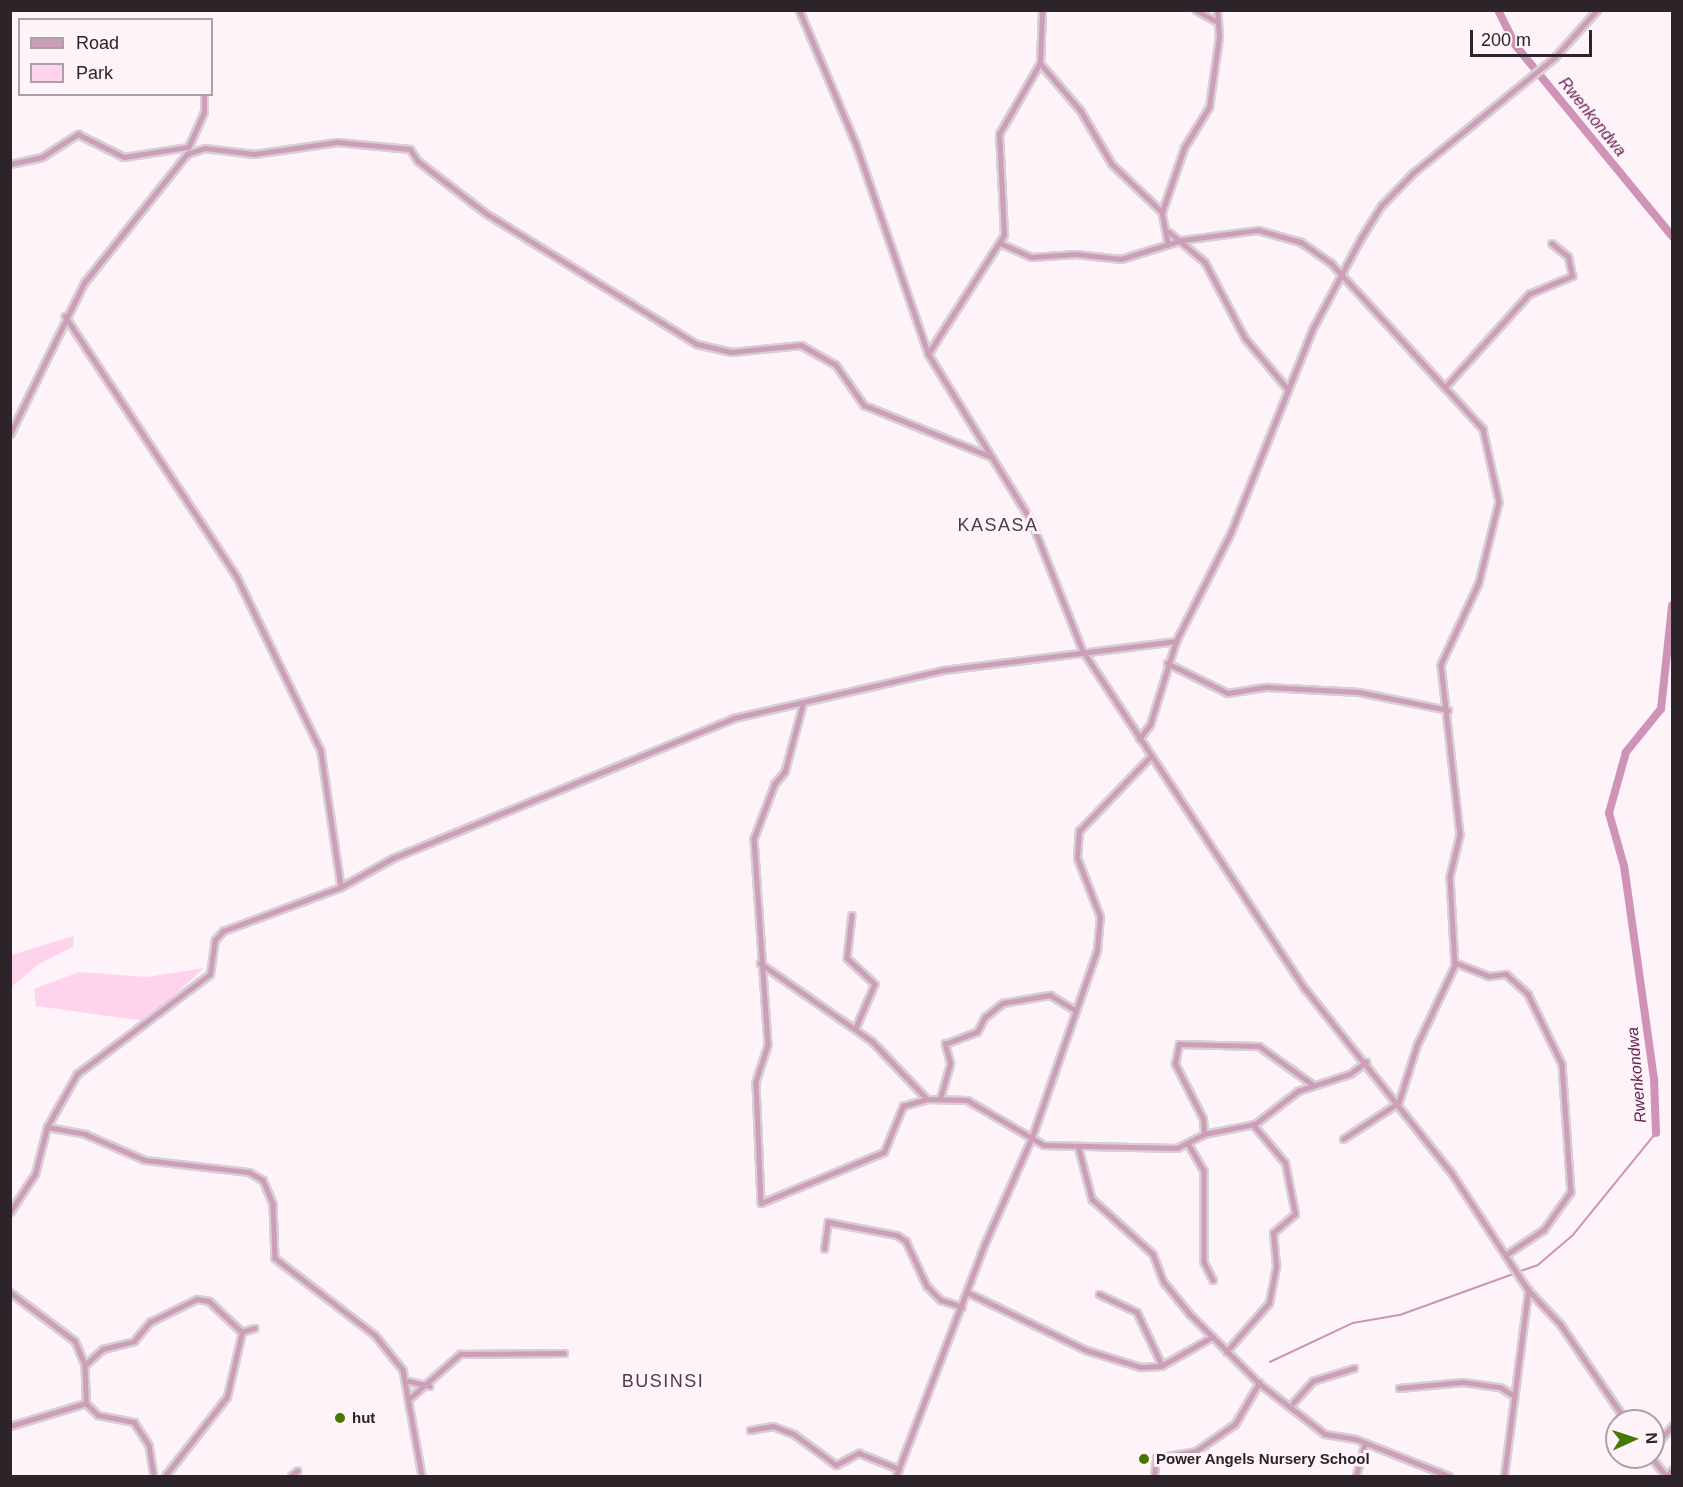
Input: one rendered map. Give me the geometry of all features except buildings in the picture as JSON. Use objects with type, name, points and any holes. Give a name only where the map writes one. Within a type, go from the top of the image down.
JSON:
[{"type":"street","points":[[799,10],[859,155],[928,354],[1031,521],[1082,650],[1138,739],[1305,989],[1399,1103],[1527,1280],[1528,1290],[1504,1476]]},
{"type":"street","points":[[928,354],[1000,243],[1005,228],[999,134],[1040,63],[1042,10]]},
{"type":"street","points":[[1196,10],[1218,22]]},
{"type":"street","points":[[1162,212],[1184,148],[1209,107],[1218,22],[1217,10]]},
{"type":"street","points":[[1138,739],[1154,717],[1167,663],[1176,641],[1219,561],[1288,389],[1339,275],[1397,189],[1544,67],[1597,10]]},
{"type":"street","points":[[1040,63],[1081,111],[1112,164],[1162,212],[1169,232],[1168,244]]},
{"type":"street","points":[[188,154],[188,147],[204,112],[204,96]]},
{"type":"street","points":[[10,164],[42,157],[78,134],[124,157],[188,147]]},
{"type":"street","points":[[10,434],[65,316],[90,275],[188,154],[205,148],[255,154],[337,142],[410,149],[418,161],[487,214],[697,344],[731,352],[801,345],[836,365],[864,405],[992,457]]},
{"type":"street","points":[[1000,243],[1031,257],[1076,254],[1121,259],[1182,240],[1266,231],[1314,250],[1446,386],[1483,429],[1499,496],[1479,584],[1442,659],[1460,836],[1450,877],[1453,974],[1417,1046],[1399,1103],[1344,1138]]},
{"type":"street","points":[[1169,232],[1182,240],[1205,262],[1245,338],[1288,389]]},
{"type":"street","points":[[1446,386],[1529,294],[1572,276],[1568,257],[1552,244]]},
{"type":"street","points":[[65,316],[237,577],[321,751],[341,887]]},
{"type":"street","points":[[10,1212],[40,1164],[47,1127],[82,1069],[210,974],[218,935],[341,887],[393,858],[700,730],[944,670],[1082,650],[1176,641]]},
{"type":"street","points":[[1167,663],[1228,693],[1266,687],[1359,692],[1448,710]]},
{"type":"street","points":[[803,705],[785,772],[775,784],[754,839],[760,963],[768,1045],[756,1083],[761,1203],[884,1152],[903,1106],[927,1099],[967,1100],[1032,1137],[1079,1149],[1190,1145],[1204,1134],[1253,1125],[1312,1084],[1350,1074],[1366,1062]]},
{"type":"street","points":[[896,1476],[967,1292],[1032,1137],[1100,933],[1100,917],[1077,858],[1078,831],[1151,756]]},
{"type":"street","points":[[852,915],[847,958],[875,984],[855,1028]]},
{"type":"street","points":[[1454,962],[1489,976],[1508,975],[1528,994],[1562,1064],[1571,1192],[1541,1233],[1508,1254]]},
{"type":"street","points":[[760,963],[855,1028],[896,1060],[927,1099]]},
{"type":"street","points":[[1453,974],[1466,968]]},
{"type":"street","points":[[940,1099],[951,1063],[945,1044],[977,1032],[985,1017],[1003,1003],[1050,995],[1075,1010]]},
{"type":"street","points":[[1204,1134],[1175,1064],[1179,1044],[1259,1046],[1312,1084]]},
{"type":"street","points":[[1226,1352],[1269,1303],[1276,1264],[1273,1233],[1295,1214],[1285,1163],[1253,1125]]},
{"type":"street","points":[[47,1127],[85,1134],[145,1160],[257,1175],[273,1204],[275,1258],[375,1335],[409,1381],[422,1476]]},
{"type":"street","points":[[1190,1145],[1204,1171],[1204,1259],[1214,1280]]},
{"type":"street","points":[[1079,1149],[1088,1194],[1153,1254],[1164,1282],[1226,1352],[1259,1383],[1293,1403],[1325,1434],[1365,1443],[1449,1476]]},
{"type":"street","points":[[824,1249],[828,1222],[897,1235],[906,1241],[927,1286],[941,1300],[962,1307]]},
{"type":"street","points":[[1528,1290],[1560,1324],[1618,1409]]},
{"type":"street","points":[[10,1292],[68,1333],[83,1355],[86,1403],[98,1415],[134,1422],[149,1445],[154,1476]]},
{"type":"street","points":[[967,1292],[1086,1350],[1141,1366],[1162,1365],[1212,1337]]},
{"type":"street","points":[[1099,1294],[1137,1312],[1162,1365]]},
{"type":"street","points":[[85,1365],[92,1357],[109,1346],[134,1341],[156,1319],[197,1299],[209,1301],[242,1332]]},
{"type":"street","points":[[242,1332],[254,1328]]},
{"type":"street","points":[[165,1476],[227,1397],[242,1332]]},
{"type":"street","points":[[410,1398],[429,1386],[460,1354],[564,1353]]},
{"type":"street","points":[[83,1355],[92,1357]]},
{"type":"street","points":[[1293,1403],[1313,1381],[1354,1368]]},
{"type":"street","points":[[409,1381],[429,1386]]},
{"type":"street","points":[[1399,1388],[1463,1382],[1500,1387],[1513,1395]]},
{"type":"street","points":[[1154,1476],[1156,1458],[1196,1451],[1235,1424],[1259,1383]]},
{"type":"street","points":[[10,1426],[86,1403]]},
{"type":"street","points":[[750,1430],[772,1426],[795,1434],[836,1465],[859,1453],[899,1469]]},
{"type":"street","points":[[1356,1476],[1365,1443]]},
{"type":"street","points":[[1666,1476],[1672,1470]]},
{"type":"street","points":[[291,1476],[297,1471]]},
{"type":"green space","points":[[74,936],[73,947],[39,964],[11,987],[11,955]]},
{"type":"green space","points":[[204,968],[146,1021],[36,1006],[34,989],[79,972],[148,977]]},
{"type":"waterway","name":"Rwenkondwa","points":[[1498,10],[1516,46],[1672,236]]},
{"type":"waterway","name":"Rwenkondwa","points":[[1656,1133],[1654,1079],[1624,866],[1609,813],[1626,752],[1661,709],[1672,606]]},
{"type":"waterway","name":"Rwenkondwa","points":[[1518,1272],[1538,1265],[1573,1235],[1656,1133]]},
{"type":"waterway","name":"Rwenkondwa","points":[[1270,1362],[1353,1323],[1400,1315],[1513,1274]]},
{"type":"place","name":"hut","points":[[340,1418]]},
{"type":"place","name":"Power Angels Nursery School","points":[[1144,1459]]},
{"type":"district","name":"KASASA","points":[[998,525]]},
{"type":"district","name":"BUSINSI","points":[[663,1381]]}]
